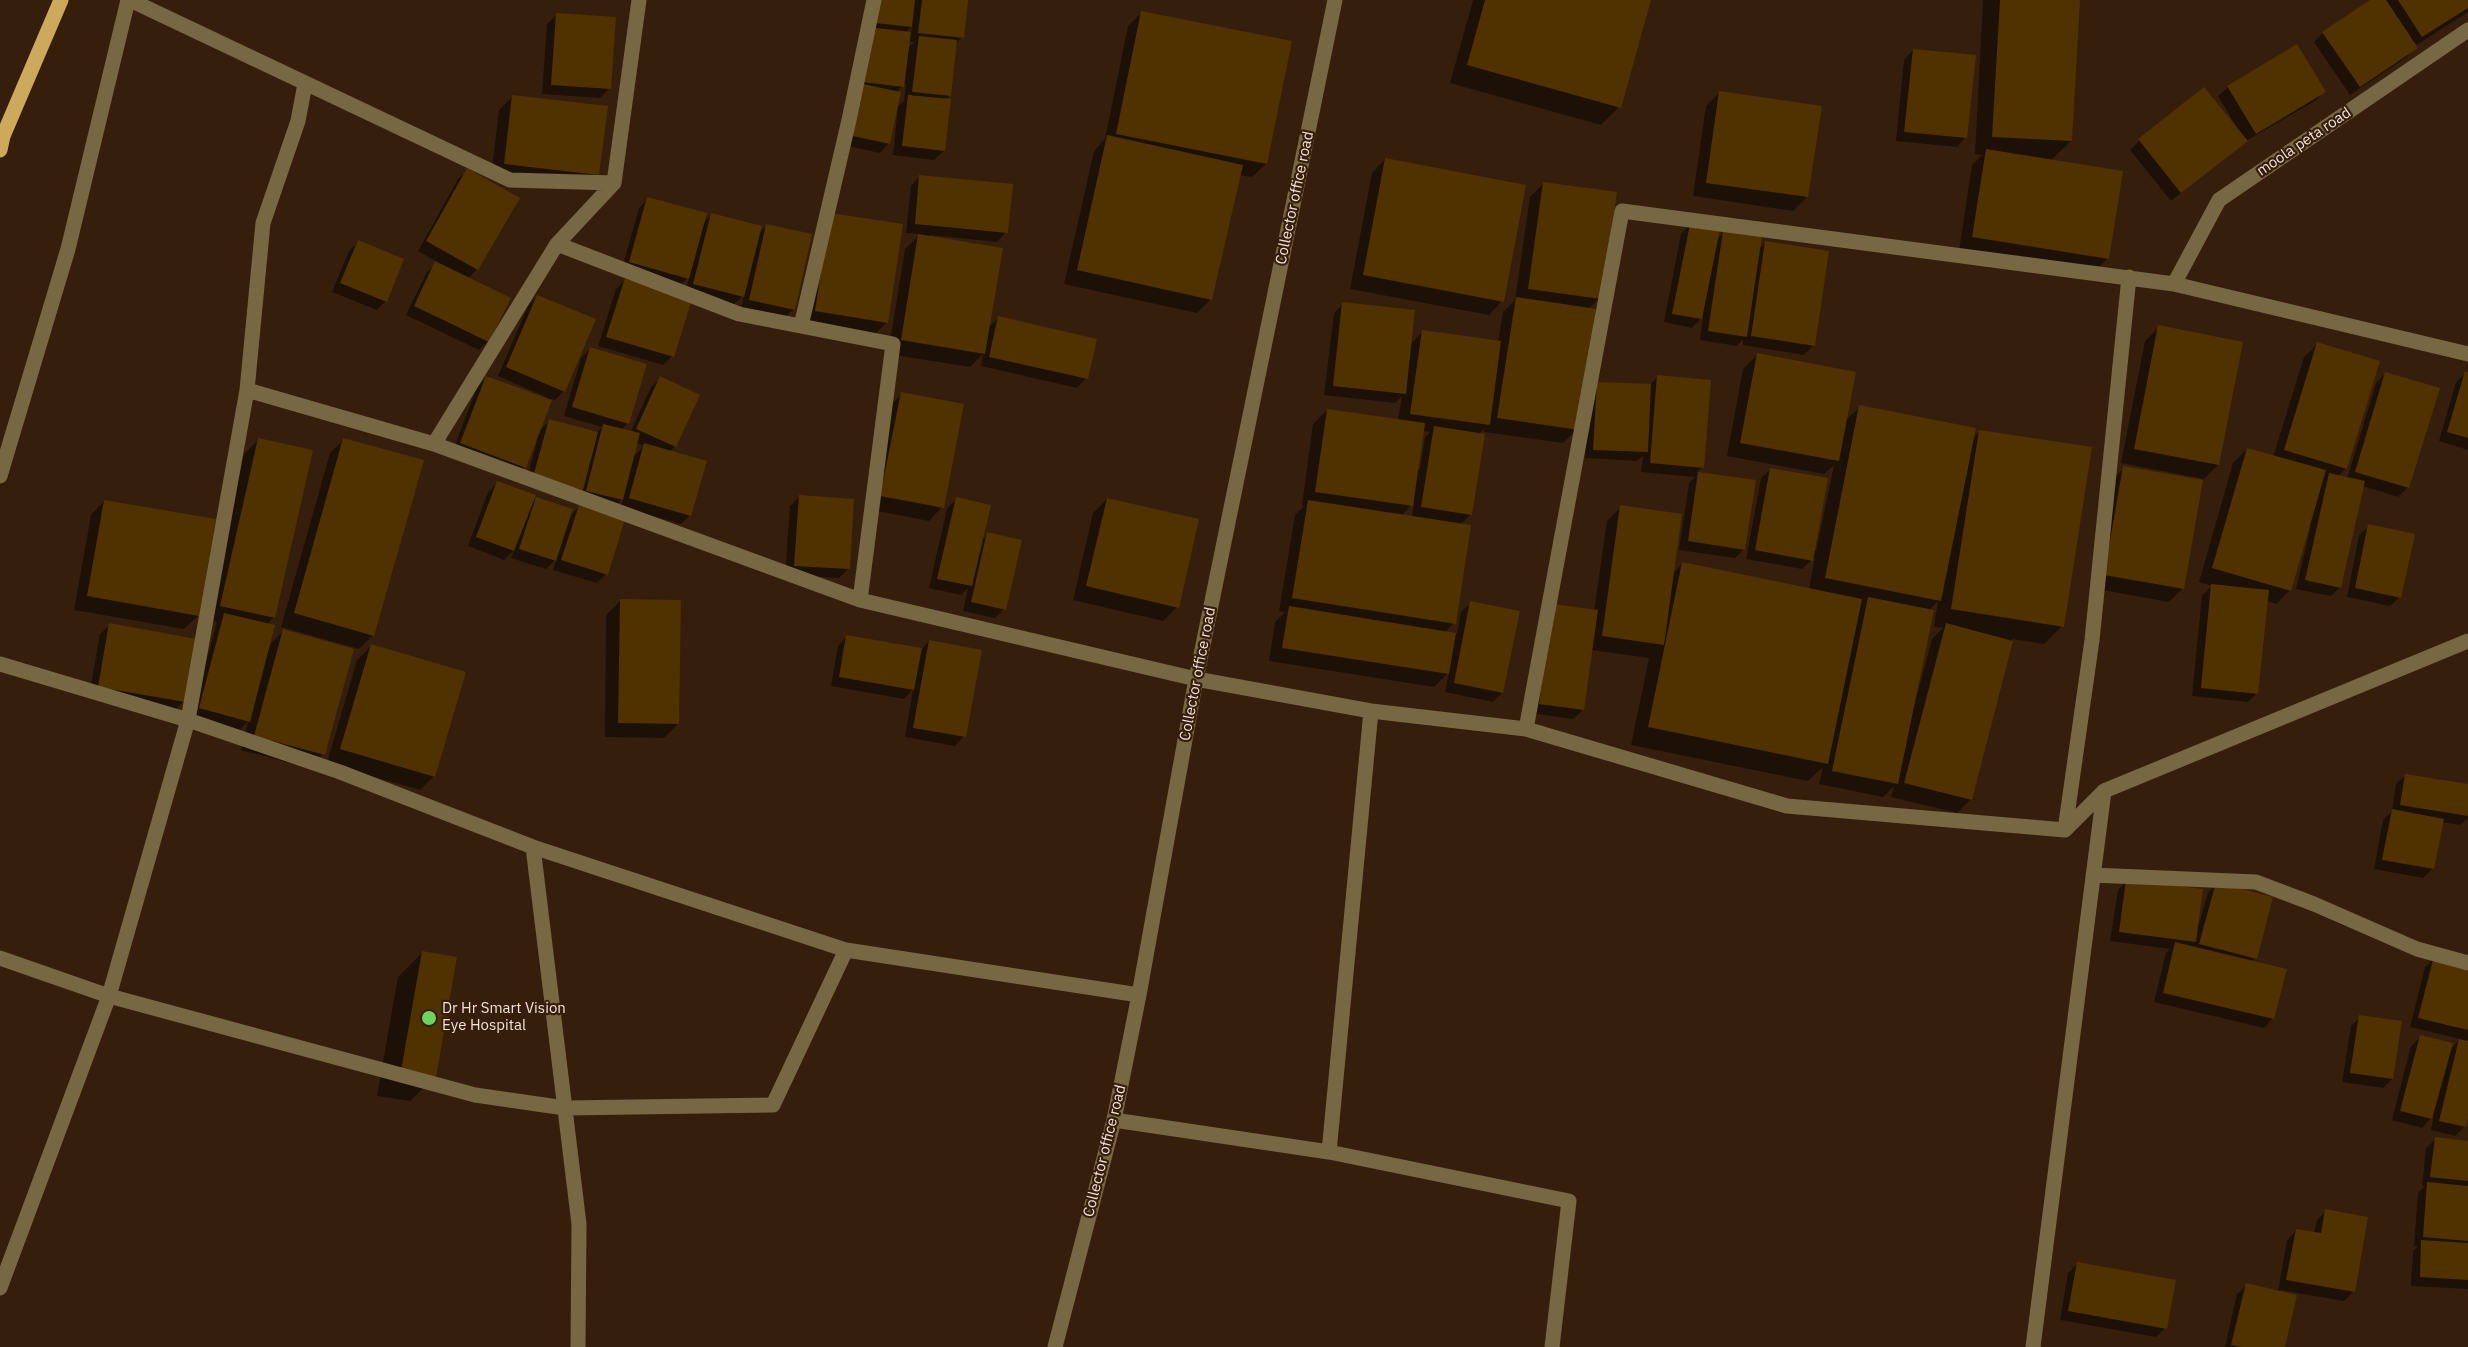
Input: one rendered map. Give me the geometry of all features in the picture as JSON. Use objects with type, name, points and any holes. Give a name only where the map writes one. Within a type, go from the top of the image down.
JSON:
[{"type":"main road","points":[[0,150],[3,136],[61,0]]},
{"type":"street","points":[[0,476],[68,249],[129,0],[510,180],[614,183]]},
{"type":"street","points":[[434,444],[557,244],[614,183],[639,0]]},
{"type":"street","points":[[801,326],[849,120],[874,0]]},
{"type":"street","name":"Collector office road","points":[[1055,1347],[1114,1120],[1196,679],[1335,0]]},
{"type":"street","name":"moola peta road","points":[[2174,284],[2219,200],[2468,30]]},
{"type":"street","points":[[0,1288],[110,996],[188,720],[247,390],[263,223],[298,121],[305,84]]},
{"type":"street","points":[[1526,729],[1622,211],[2174,284],[2468,354]]},
{"type":"street","points":[[557,244],[739,314],[893,344],[860,600]]},
{"type":"street","points":[[2065,830],[2092,640],[2129,277]]},
{"type":"street","points":[[247,390],[434,444],[860,600],[1196,679],[1371,711],[1526,729],[1787,806],[2065,830],[2104,791],[2468,641]]},
{"type":"street","points":[[0,664],[188,720],[340,772],[533,847],[846,950],[1139,995]]},
{"type":"street","points":[[1329,1152],[1371,711]]},
{"type":"street","points":[[2033,1347],[2104,791]]},
{"type":"street","points":[[533,847],[579,1224],[578,1347]]},
{"type":"street","points":[[2093,875],[2256,882],[2314,904],[2417,949],[2468,963]]},
{"type":"street","points":[[0,958],[110,996],[475,1095],[565,1108],[773,1105],[846,950]]},
{"type":"street","points":[[1114,1120],[1329,1152],[1569,1201],[1552,1347]]},
{"type":"building","points":[[877,0],[915,0],[912,27],[875,23]]},
{"type":"building","points":[[922,0],[968,0],[964,38],[918,33]]},
{"type":"building","points":[[1485,0],[1651,0],[1621,108],[1467,65]]},
{"type":"building","points":[[2000,0],[2080,0],[2072,141],[1992,137]]},
{"type":"building","points":[[2370,0],[2386,0],[2418,48],[2360,87],[2322,32]]},
{"type":"building","points":[[2398,0],[2468,0],[2468,8],[2422,37]]},
{"type":"building","points":[[1141,11],[1292,41],[1267,164],[1116,134]]},
{"type":"building","points":[[556,13],[616,17],[611,89],[551,85]]},
{"type":"building","points":[[868,27],[911,32],[904,87],[862,82]]},
{"type":"building","points":[[919,36],[957,40],[951,96],[912,92]]},
{"type":"building","points":[[2297,44],[2326,92],[2256,134],[2227,86]]},
{"type":"building","points":[[1913,49],[1976,55],[1967,138],[1904,132]]},
{"type":"building","points":[[858,83],[901,92],[890,144],[848,135]]},
{"type":"building","points":[[2204,87],[2248,141],[2181,193],[2138,139]]},
{"type":"building","points":[[1719,91],[1822,106],[1808,197],[1706,183]]},
{"type":"building","points":[[512,95],[608,106],[599,175],[504,164]]},
{"type":"building","points":[[908,95],[951,99],[945,151],[902,146]]},
{"type":"building","points":[[1107,135],[1243,165],[1212,300],[1077,270]]},
{"type":"building","points":[[1986,149],[2123,171],[2109,259],[1972,237]]},
{"type":"building","points":[[1385,158],[1526,185],[1504,302],[1363,275]]},
{"type":"building","points":[[467,168],[520,198],[478,270],[426,241]]},
{"type":"building","points":[[919,175],[1013,184],[1008,233],[915,224]]},
{"type":"building","points":[[1543,182],[1617,192],[1601,299],[1528,289]]},
{"type":"building","points":[[647,197],[707,213],[689,279],[629,262]]},
{"type":"building","points":[[711,213],[762,226],[744,297],[693,284]]},
{"type":"building","points":[[830,213],[903,224],[888,323],[815,311]]},
{"type":"building","points":[[766,224],[812,234],[795,310],[749,300]]},
{"type":"building","points":[[1690,224],[1720,229],[1702,319],[1672,314]]},
{"type":"building","points":[[1723,231],[1762,236],[1747,337],[1708,331]]},
{"type":"building","points":[[918,234],[1003,248],[985,354],[901,340]]},
{"type":"building","points":[[358,240],[404,259],[387,302],[340,283]]},
{"type":"building","points":[[1765,241],[1829,251],[1815,346],[1751,336]]},
{"type":"building","points":[[435,261],[511,298],[489,342],[414,306]]},
{"type":"building","points":[[625,278],[692,299],[674,357],[606,337]]},
{"type":"building","points":[[537,295],[596,319],[565,392],[506,367]]},
{"type":"building","points":[[1516,297],[1597,309],[1579,430],[1497,418]]},
{"type":"building","points":[[1342,302],[1415,310],[1406,394],[1333,386]]},
{"type":"building","points":[[998,316],[1097,339],[1088,379],[989,357]]},
{"type":"building","points":[[2158,325],[2243,342],[2219,465],[2134,449]]},
{"type":"building","points":[[1422,330],[1501,341],[1490,425],[1410,414]]},
{"type":"building","points":[[2317,342],[2380,361],[2347,469],[2284,450]]},
{"type":"building","points":[[590,347],[647,364],[629,424],[572,407]]},
{"type":"building","points":[[1757,353],[1856,372],[1839,461],[1740,443]]},
{"type":"building","points":[[2465,371],[2468,372],[2468,438],[2447,432]]},
{"type":"building","points":[[2385,372],[2440,388],[2409,488],[2355,472]]},
{"type":"building","points":[[1657,375],[1711,380],[1704,468],[1650,463]]},
{"type":"building","points":[[486,376],[552,400],[526,468],[460,443]]},
{"type":"building","points":[[660,376],[700,395],[676,447],[636,429]]},
{"type":"building","points":[[1597,382],[1651,384],[1648,452],[1593,450]]},
{"type":"building","points":[[901,392],[964,404],[944,508],[880,496]]},
{"type":"building","points":[[1859,405],[1976,428],[1941,601],[1825,578]]},
{"type":"building","points":[[1327,409],[1425,423],[1413,506],[1315,492]]},
{"type":"building","points":[[549,419],[598,432],[583,490],[533,477]]},
{"type":"building","points":[[603,424],[640,433],[623,500],[586,491]]},
{"type":"building","points":[[1434,426],[1485,434],[1472,515],[1421,507]]},
{"type":"building","points":[[1979,430],[2092,447],[2064,627],[1951,609]]},
{"type":"building","points":[[258,438],[313,450],[275,618],[220,606]]},
{"type":"building","points":[[343,438],[424,460],[374,636],[294,613]]},
{"type":"building","points":[[644,443],[707,461],[691,516],[629,498]]},
{"type":"building","points":[[2247,448],[2326,470],[2291,591],[2212,568]]},
{"type":"building","points":[[2123,466],[2203,480],[2184,589],[2104,575]]},
{"type":"building","points":[[1770,468],[1828,478],[1813,561],[1755,550]]},
{"type":"building","points":[[1698,472],[1756,480],[1745,550],[1688,541]]},
{"type":"building","points":[[2329,473],[2365,481],[2341,588],[2305,580]]},
{"type":"building","points":[[497,481],[536,495],[514,551],[476,537]]},
{"type":"building","points":[[799,495],[854,499],[850,569],[794,566]]},
{"type":"building","points":[[536,497],[573,509],[556,561],[519,549]]},
{"type":"building","points":[[956,497],[991,505],[972,586],[937,579]]},
{"type":"building","points":[[1107,498],[1199,519],[1179,608],[1086,586]]},
{"type":"building","points":[[104,500],[216,519],[199,616],[87,596]]},
{"type":"building","points":[[1308,500],[1471,525],[1456,624],[1292,598]]},
{"type":"building","points":[[579,505],[625,519],[608,575],[561,560]]},
{"type":"building","points":[[1620,505],[1682,514],[1664,645],[1602,636]]},
{"type":"building","points":[[2368,524],[2415,534],[2401,598],[2355,588]]},
{"type":"building","points":[[987,532],[1022,540],[1006,610],[971,602]]},
{"type":"building","points":[[1682,562],[1862,599],[1828,764],[1648,727]]},
{"type":"building","points":[[2211,584],[2269,590],[2258,694],[2201,688]]},
{"type":"building","points":[[1868,597],[1934,610],[1898,784],[1832,771]]},
{"type":"building","points":[[620,599],[681,600],[679,724],[618,723]]},
{"type":"building","points":[[1470,601],[1520,611],[1503,693],[1454,683]]},
{"type":"building","points":[[1553,604],[1598,610],[1584,710],[1539,704]]},
{"type":"building","points":[[1289,606],[1456,633],[1449,674],[1282,648]]},
{"type":"building","points":[[224,613],[275,625],[250,722],[199,708]]},
{"type":"building","points":[[109,623],[196,639],[185,702],[98,687]]},
{"type":"building","points":[[1946,623],[2013,641],[1972,800],[1904,783]]},
{"type":"building","points":[[283,629],[354,649],[325,755],[254,736]]},
{"type":"building","points":[[846,635],[922,648],[914,690],[839,677]]},
{"type":"building","points":[[929,640],[982,650],[966,737],[913,728]]},
{"type":"building","points":[[371,644],[466,672],[435,777],[340,749]]},
{"type":"building","points":[[2405,774],[2468,784],[2468,816],[2400,805]]},
{"type":"building","points":[[2392,809],[2444,819],[2434,869],[2382,860]]},
{"type":"building","points":[[2126,879],[2203,889],[2196,942],[2119,932]]},
{"type":"building","points":[[2216,882],[2273,897],[2257,959],[2199,944]]},
{"type":"building","points":[[2175,942],[2287,969],[2274,1019],[2163,993]]},
{"type":"building","points":[[422,951],[457,957],[436,1077],[401,1071]]},
{"type":"building","points":[[2434,956],[2468,965],[2468,1030],[2418,1018]]},
{"type":"building","points":[[2359,1015],[2402,1021],[2393,1079],[2350,1073]]},
{"type":"building","points":[[2420,1035],[2453,1043],[2432,1119],[2400,1111]]},
{"type":"building","points":[[2459,1039],[2468,1041],[2466,1127],[2439,1121]]},
{"type":"building","points":[[2435,1137],[2468,1141],[2468,1181],[2430,1177]]},
{"type":"building","points":[[2427,1182],[2468,1186],[2468,1241],[2423,1237]]},
{"type":"building","points":[[2325,1209],[2368,1217],[2355,1292],[2286,1280],[2296,1229],[2321,1233]]},
{"type":"building","points":[[2421,1240],[2468,1243],[2468,1280],[2420,1277]]},
{"type":"building","points":[[2077,1262],[2176,1280],[2167,1329],[2068,1311]]},
{"type":"building","points":[[2246,1283],[2297,1295],[2285,1347],[2231,1345]]},
{"type":"place","name":"Dr Hr Smart Vision Eye Hospital","points":[[429,1018]]}]
